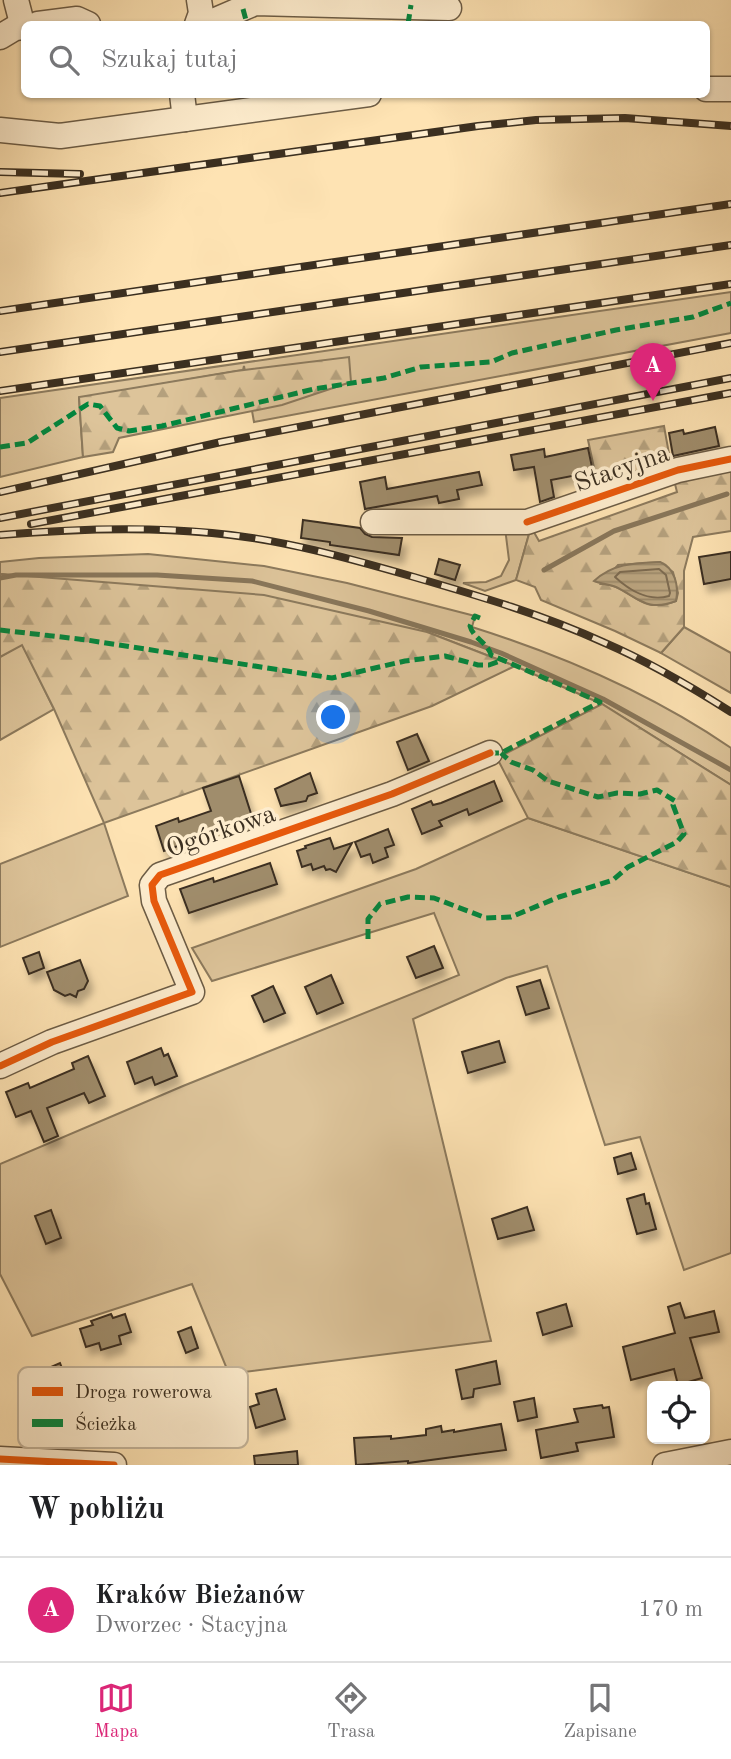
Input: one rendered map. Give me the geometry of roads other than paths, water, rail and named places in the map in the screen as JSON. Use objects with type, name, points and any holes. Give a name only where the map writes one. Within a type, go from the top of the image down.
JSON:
[{"type":"street","points":[[16,0],[26,21]]},
{"type":"street","points":[[198,21],[201,13],[199,0]]},
{"type":"street","points":[[215,21],[255,3],[449,8]]},
{"type":"street","points":[[63,21],[81,21]]},
{"type":"street","points":[[0,37],[21,27]]},
{"type":"street","points":[[710,89],[731,89]]},
{"type":"street","points":[[182,98],[185,119]]},
{"type":"street","points":[[0,130],[60,136],[340,98]]},
{"type":"street","name":"Stacyjna","points":[[373,522],[527,522],[678,471],[731,459]]},
{"type":"street","name":"Ogórkowa","points":[[0,1066],[52,1042],[192,992],[154,901],[152,885],[160,876],[391,794],[490,753]]},
{"type":"street","points":[[665,1465],[731,1452]]},
{"type":"street","points":[[0,1459],[114,1465]]},
{"type":"water","points":[[660,562],[672,573],[677,589],[676,601],[651,605],[616,587],[594,581],[617,567]]},
{"type":"waterway","points":[[544,570],[614,531],[727,494]]},
{"type":"waterway","points":[[0,578],[16,575],[157,575],[252,581],[369,611],[501,653],[603,699],[731,770]]},
{"type":"railway","points":[[0,193],[536,120],[625,118],[731,126]]},
{"type":"railway","points":[[0,172],[80,174]]},
{"type":"railway","points":[[0,311],[731,204]]},
{"type":"railway","points":[[0,352],[731,245]]},
{"type":"railway","points":[[0,391],[731,284]]},
{"type":"railway","points":[[0,492],[221,442],[731,343]]},
{"type":"railway","points":[[0,518],[731,378]]},
{"type":"railway","points":[[31,524],[731,393]]},
{"type":"railway","points":[[0,535],[80,530],[185,531],[238,536],[314,550],[463,591],[559,624],[637,658],[731,712]]},
{"type":"place","name":"Kraków Bieżanów","points":[[653,401]]}]
